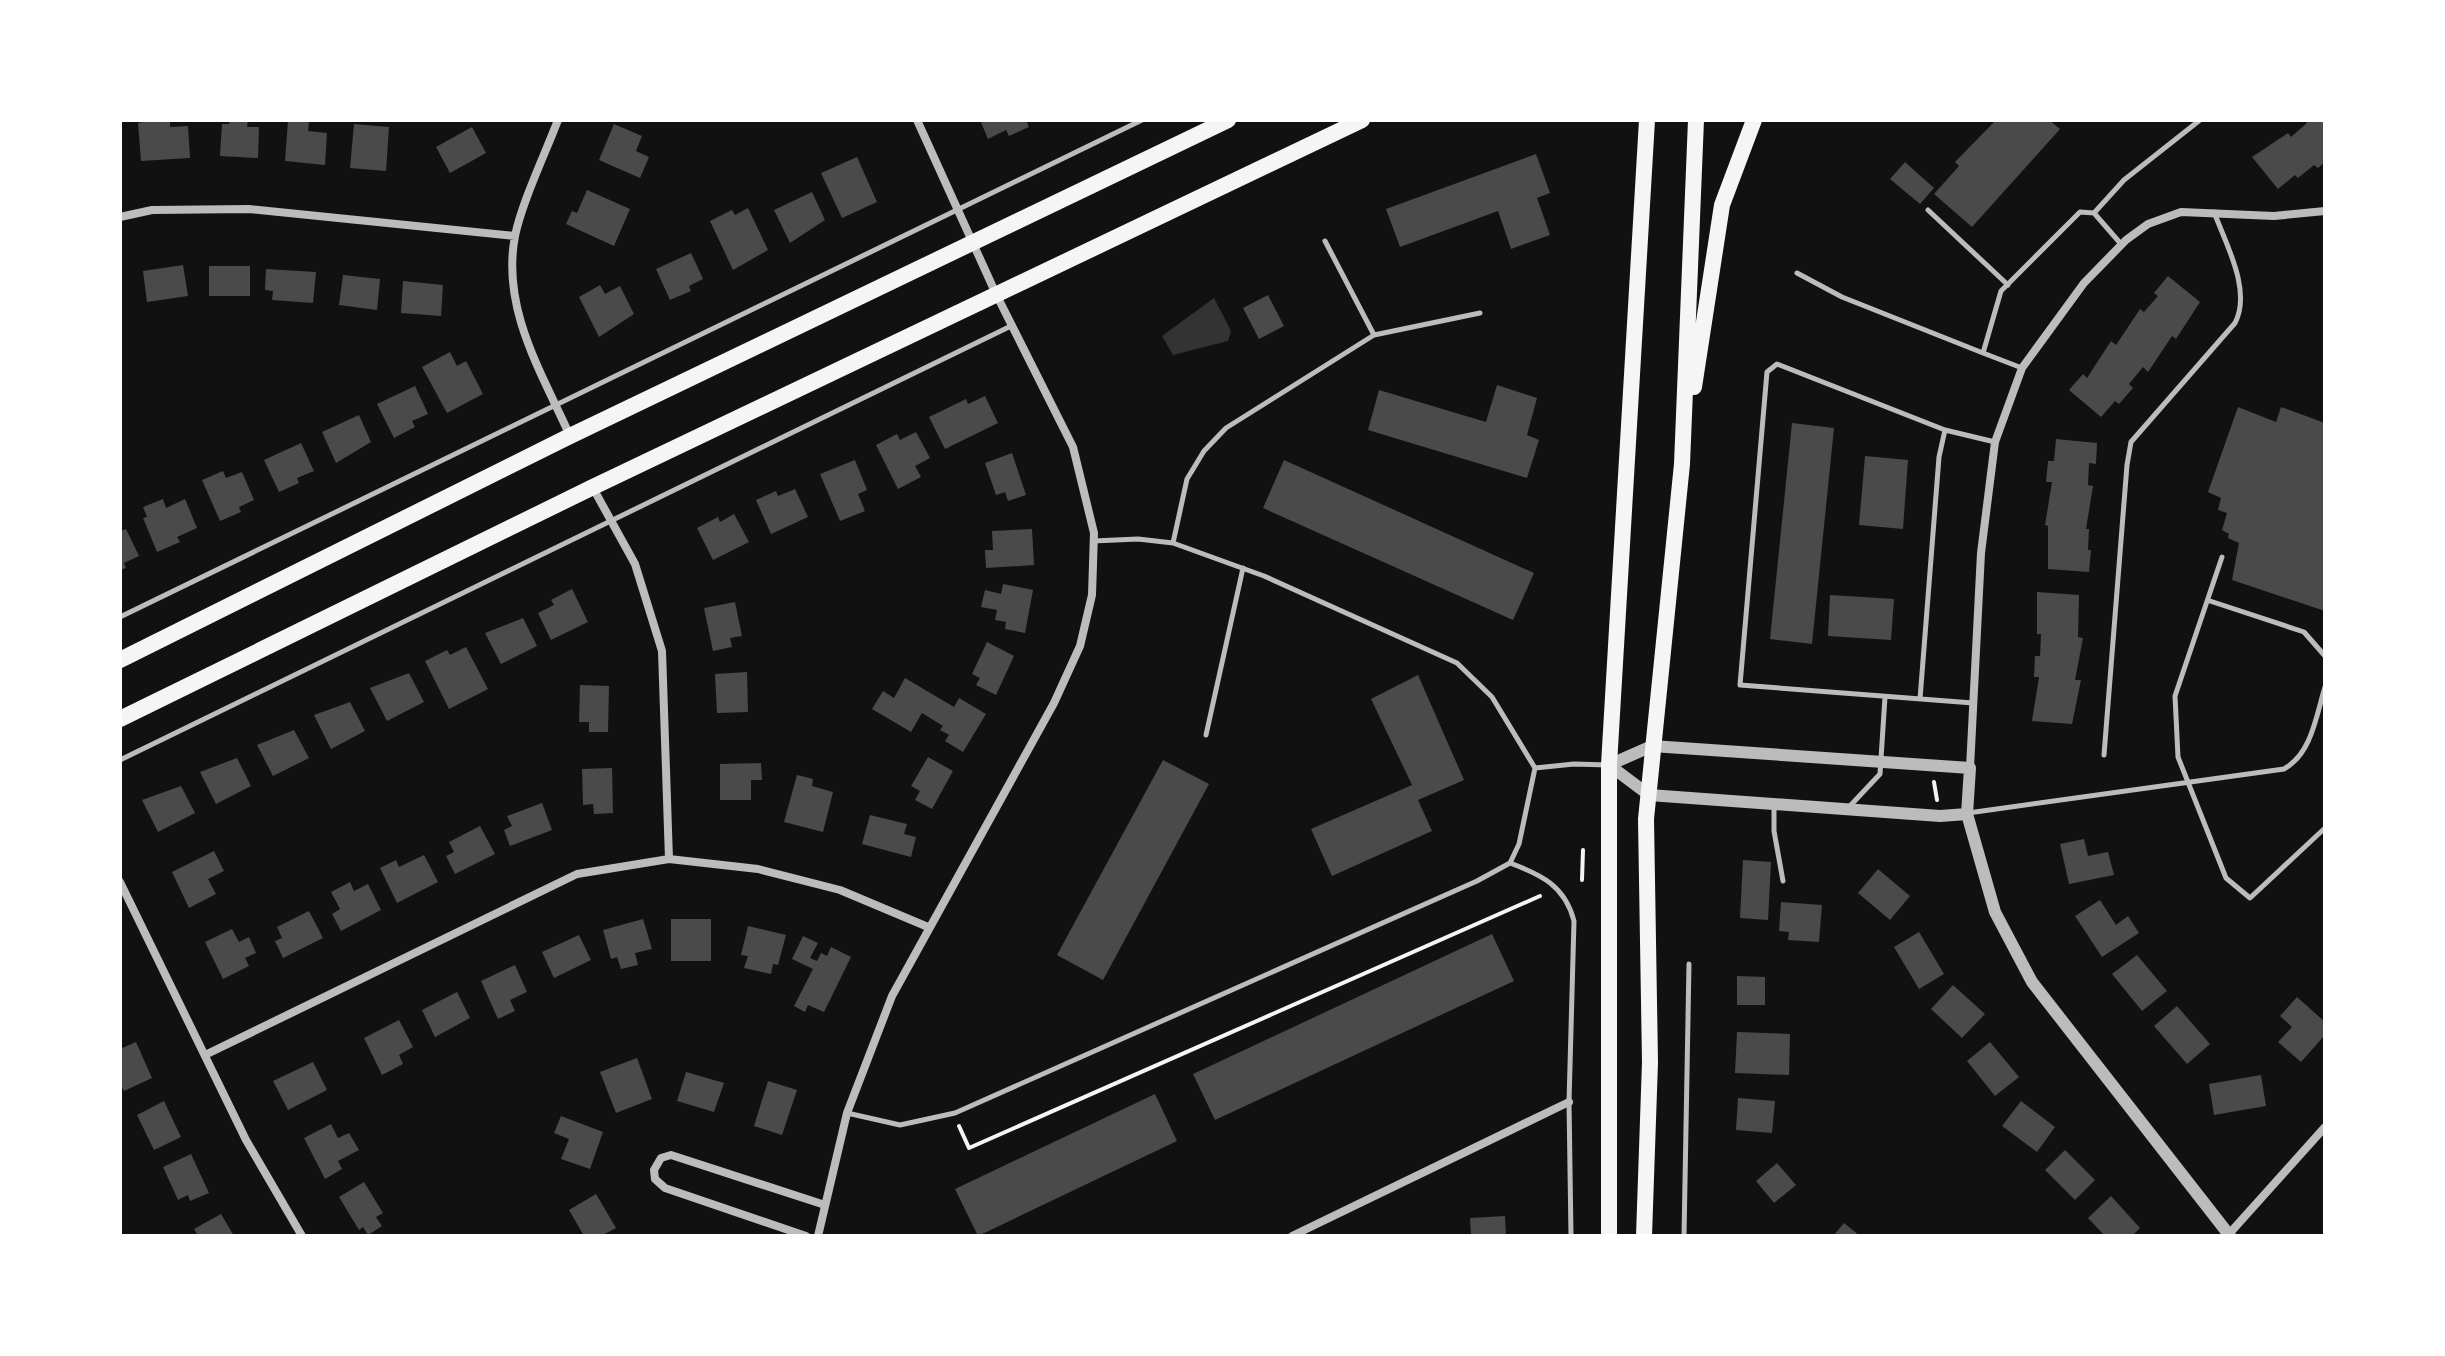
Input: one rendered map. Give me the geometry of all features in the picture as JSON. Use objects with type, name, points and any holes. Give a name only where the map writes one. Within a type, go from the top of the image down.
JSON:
[{"type":"main road","points":[[120,660],[570,436],[1228,120]]},
{"type":"main road","points":[[120,719],[593,487],[1362,120]]},
{"type":"main road","points":[[1609,1236],[1609,765],[1647,120]]},
{"type":"main road","points":[[1682,464],[1696,120]]},
{"type":"main road","points":[[1644,1236],[1650,1062],[1646,819],[1652,746],[1682,464],[1722,205],[1754,120]]},
{"type":"street","points":[[558,120],[515,236],[518,315],[528,347],[570,436]]},
{"type":"street","points":[[818,1236],[847,1113],[892,996],[1054,703],[1080,646],[1092,595],[1093,541],[1073,447],[1015,325],[996,294],[917,120]]},
{"type":"street","points":[[120,217],[152,210],[249,209],[515,236]]},
{"type":"street","points":[[2325,211],[2274,216],[2214,211],[2181,212],[2148,224],[2121,245],[2084,283],[2022,368],[1995,442],[1981,553],[1967,814],[1995,912],[2032,982],[2230,1235],[2325,1127]]},
{"type":"street","points":[[593,487],[635,564],[662,651],[669,859]]},
{"type":"street","points":[[1967,814],[1940,816],[1649,795],[1609,765],[1652,746],[1970,768]]},
{"type":"street","points":[[205,1055],[577,874],[669,859],[758,869],[840,890],[928,927]]},
{"type":"street","points":[[120,882],[246,1140],[302,1236]]},
{"type":"street","points":[[1292,1236],[1569,1102]]},
{"type":"street","points":[[806,1236],[665,1188],[655,1179],[654,1170],[661,1158],[671,1155],[825,1205]]},
{"type":"lane","points":[[120,617],[1142,120]]},
{"type":"lane","points":[[2094,213],[2124,180],[2200,120]]},
{"type":"lane","points":[[1928,210],[2008,285]]},
{"type":"lane","points":[[2104,755],[2131,442],[2235,323],[2242,310],[2235,269],[2214,211]]},
{"type":"lane","points":[[1983,353],[2001,291],[2080,212],[2094,213],[2121,245]]},
{"type":"lane","points":[[1325,241],[1374,335]]},
{"type":"lane","points":[[1797,273],[1842,297],[2022,368]]},
{"type":"lane","points":[[1173,543],[1187,479],[1204,451],[1226,428],[1374,335],[1480,313]]},
{"type":"lane","points":[[120,760],[610,519],[1015,325]]},
{"type":"lane","points":[[1973,703],[1740,685],[1767,372],[1777,364],[1945,430],[1995,442]]},
{"type":"lane","points":[[1920,699],[1939,457],[1945,430]]},
{"type":"lane","points":[[847,1113],[900,1125],[955,1113],[1477,881],[1510,863],[1519,844],[1535,768],[1492,697],[1457,663],[1243,568],[1173,543],[1138,539],[1093,541]]},
{"type":"lane","points":[[2222,557],[2210,601],[2175,696],[2178,757],[2226,878],[2250,898],[2325,828]]},
{"type":"lane","points":[[1206,735],[1243,568]]},
{"type":"lane","points":[[2210,601],[2304,632],[2325,656]]},
{"type":"lane","points":[[1967,814],[2284,769],[2298,761],[2322,711],[2325,687]]},
{"type":"lane","points":[[1845,810],[1880,774],[1885,697]]},
{"type":"lane","points":[[1535,768],[1574,764],[1609,765]]},
{"type":"lane","points":[[1775,805],[1774,831],[1783,881]]},
{"type":"lane","points":[[1510,863],[1543,875],[1553,883],[1565,896],[1574,921],[1569,1102],[1571,1236]]},
{"type":"lane","points":[[1684,1236],[1689,964]]},
{"type":"path","points":[[1933,776],[1938,807]]},
{"type":"path","points":[[1582,880],[1583,850]]},
{"type":"path","points":[[955,1113],[969,1148],[1540,896]]},
{"type":"shaded area","points":[[1214,298],[1231,331],[1228,341],[1173,355],[1162,336]]},
{"type":"building","points":[[170,120],[170,127],[188,126],[190,158],[141,161],[138,123]]},
{"type":"building","points":[[230,120],[248,120],[247,127],[259,127],[258,158],[220,156],[222,124],[229,124]]},
{"type":"building","points":[[980,120],[1026,120],[1029,127],[1009,136],[1006,130],[988,139]]},
{"type":"building","points":[[1996,120],[2049,120],[2060,129],[1972,227],[1934,194],[1959,166],[1955,162]]},
{"type":"building","points":[[2305,120],[2325,120],[2325,162],[2318,168],[2314,165],[2298,178],[2295,175],[2278,189],[2252,157],[2288,133],[2291,137],[2307,123]]},
{"type":"building","points":[[288,121],[309,122],[308,131],[327,133],[325,165],[285,161]]},
{"type":"building","points":[[354,124],[389,127],[386,171],[350,168]]},
{"type":"building","points":[[614,124],[642,136],[636,151],[649,157],[640,178],[599,160]]},
{"type":"building","points":[[472,127],[486,153],[450,173],[436,147]]},
{"type":"building","points":[[1536,154],[1550,193],[1537,198],[1550,235],[1511,249],[1498,211],[1400,247],[1386,209]]},
{"type":"building","points":[[857,157],[877,202],[842,218],[821,173]]},
{"type":"building","points":[[1905,162],[1934,188],[1920,204],[1890,179]]},
{"type":"building","points":[[587,190],[630,209],[614,246],[566,224],[572,211],[577,213]]},
{"type":"building","points":[[812,192],[825,220],[790,243],[774,210]]},
{"type":"building","points":[[748,208],[768,250],[733,270],[710,221],[732,210],[735,215]]},
{"type":"building","points":[[691,253],[703,279],[689,286],[691,291],[670,300],[656,269]]},
{"type":"building","points":[[183,265],[188,296],[147,302],[143,271]]},
{"type":"building","points":[[209,266],[250,266],[250,296],[209,296]]},
{"type":"building","points":[[266,269],[316,272],[313,303],[272,300],[273,291],[265,290]]},
{"type":"building","points":[[343,275],[380,279],[377,310],[339,305]]},
{"type":"building","points":[[2168,276],[2200,302],[2176,339],[2172,336],[2148,372],[2143,367],[2129,384],[2133,388],[2119,404],[2115,401],[2101,417],[2069,390],[2083,374],[2087,378],[2111,341],[2116,345],[2140,309],[2144,312],[2158,296],[2154,293]]},
{"type":"building","points":[[403,281],[443,285],[441,316],[401,313]]},
{"type":"building","points":[[600,285],[605,294],[620,286],[634,314],[599,337],[579,297]]},
{"type":"building","points":[[1268,295],[1284,326],[1259,339],[1243,308]]},
{"type":"building","points":[[450,352],[457,366],[466,361],[483,394],[447,413],[422,367]]},
{"type":"building","points":[[1497,385],[1537,398],[1527,435],[1539,440],[1527,478],[1368,430],[1379,390],[1486,422]]},
{"type":"building","points":[[415,386],[428,414],[412,421],[415,427],[394,438],[377,404]]},
{"type":"building","points":[[985,396],[998,423],[945,449],[929,417],[966,399],[968,404]]},
{"type":"building","points":[[2238,407],[2276,422],[2281,407],[2325,423],[2325,611],[2232,580],[2239,543],[2228,538],[2229,534],[2222,530],[2227,513],[2218,510],[2221,498],[2208,492]]},
{"type":"building","points":[[359,415],[371,442],[336,463],[322,432]]},
{"type":"building","points":[[1792,423],[1834,428],[1812,644],[1770,639]]},
{"type":"building","points":[[916,432],[930,458],[915,466],[921,477],[898,489],[876,445],[897,434],[900,440]]},
{"type":"building","points":[[2056,439],[2097,443],[2096,464],[2089,463],[2088,485],[2093,486],[2086,529],[2089,529],[2088,550],[2091,550],[2089,572],[2048,569],[2048,526],[2045,525],[2052,482],[2046,482],[2048,461],[2054,461]]},
{"type":"building","points":[[301,443],[314,471],[297,478],[299,483],[279,492],[264,460]]},
{"type":"building","points":[[1012,453],[1026,495],[1008,501],[1005,492],[996,495],[985,463]]},
{"type":"building","points":[[1865,456],[1908,460],[1903,529],[1859,525]]},
{"type":"building","points":[[855,460],[867,490],[858,494],[865,511],[840,521],[820,474]]},
{"type":"building","points":[[1284,460],[1534,573],[1513,620],[1263,508]]},
{"type":"building","points":[[223,471],[226,478],[242,472],[254,500],[239,507],[241,512],[220,521],[202,480]]},
{"type":"building","points":[[795,489],[808,517],[771,534],[756,500],[776,491],[778,496]]},
{"type":"building","points":[[163,499],[166,508],[185,499],[197,528],[177,537],[180,542],[157,552],[143,518],[147,517],[143,507]]},
{"type":"building","points":[[734,514],[749,542],[713,560],[697,528],[718,517],[720,522]]},
{"type":"building","points":[[126,529],[139,556],[124,563],[126,568],[120,570],[120,531]]},
{"type":"building","points":[[1032,529],[1034,565],[986,568],[985,550],[993,550],[992,531]]},
{"type":"building","points":[[1003,584],[1033,590],[1025,633],[1005,629],[1006,622],[995,620],[997,610],[981,607],[985,590],[1001,594]]},
{"type":"building","points":[[572,589],[588,622],[551,640],[538,613],[554,605],[551,600]]},
{"type":"building","points":[[2037,592],[2079,595],[2078,637],[2083,638],[2075,680],[2081,680],[2072,724],[2032,721],[2039,677],[2034,677],[2035,656],[2040,656],[2041,634],[2037,634]]},
{"type":"building","points":[[1830,595],[1894,599],[1891,640],[1828,636]]},
{"type":"building","points":[[735,602],[742,636],[730,638],[732,647],[713,651],[704,608]]},
{"type":"building","points":[[523,618],[537,646],[501,664],[485,633]]},
{"type":"building","points":[[987,642],[1014,656],[996,695],[976,685],[980,678],[972,674]]},
{"type":"building","points":[[466,647],[488,689],[449,709],[425,661],[447,650],[450,655]]},
{"type":"building","points":[[747,672],[748,712],[717,713],[715,674]]},
{"type":"building","points":[[409,673],[424,702],[387,721],[370,688]]},
{"type":"building","points":[[1418,675],[1464,780],[1418,800],[1432,831],[1332,876],[1311,829],[1412,785],[1371,699]]},
{"type":"building","points":[[905,678],[954,707],[959,698],[986,714],[963,752],[945,741],[949,735],[940,730],[943,726],[922,713],[911,732],[872,709],[883,691],[894,698]]},
{"type":"building","points":[[580,685],[609,686],[608,732],[589,732],[589,722],[579,722]]},
{"type":"building","points":[[350,702],[365,731],[331,749],[314,715]]},
{"type":"building","points":[[294,730],[309,758],[273,776],[257,745]]},
{"type":"building","points":[[928,757],[953,771],[932,809],[915,800],[920,791],[911,786]]},
{"type":"building","points":[[237,758],[251,786],[216,804],[200,772]]},
{"type":"building","points":[[1163,760],[1209,784],[1103,980],[1057,955]]},
{"type":"building","points":[[761,763],[762,780],[751,780],[751,800],[720,800],[720,764]]},
{"type":"building","points":[[612,768],[613,813],[594,814],[593,804],[583,805],[582,769]]},
{"type":"building","points":[[797,775],[813,779],[812,786],[833,792],[823,832],[784,822]]},
{"type":"building","points":[[181,786],[195,813],[158,832],[142,800]]},
{"type":"building","points":[[542,803],[552,830],[510,846],[504,830],[512,826],[507,816]]},
{"type":"building","points":[[870,815],[907,824],[904,834],[916,837],[911,857],[862,844]]},
{"type":"building","points":[[480,826],[495,854],[455,874],[446,856],[454,852],[449,842]]},
{"type":"building","points":[[2084,839],[2088,856],[2108,852],[2114,875],[2069,884],[2060,844]]},
{"type":"building","points":[[214,851],[224,871],[208,879],[216,894],[189,908],[172,872]]},
{"type":"building","points":[[424,855],[438,882],[397,903],[380,868],[396,860],[399,867]]},
{"type":"building","points":[[1743,860],[1771,862],[1768,920],[1740,918]]},
{"type":"building","points":[[1878,869],[1910,896],[1890,920],[1858,893]]},
{"type":"building","points":[[350,882],[354,891],[368,884],[381,910],[341,931],[332,914],[340,909],[331,892]]},
{"type":"building","points":[[2100,900],[2116,925],[2128,916],[2139,933],[2102,957],[2075,916]]},
{"type":"building","points":[[1781,902],[1822,905],[1819,942],[1788,940],[1789,932],[1779,931]]},
{"type":"building","points":[[309,911],[323,938],[283,958],[275,941],[282,938],[277,927]]},
{"type":"building","points":[[643,919],[652,949],[635,953],[638,965],[621,969],[617,957],[611,959],[603,930]]},
{"type":"building","points":[[671,919],[711,919],[711,961],[671,961]]},
{"type":"building","points":[[748,926],[786,935],[778,965],[773,964],[771,974],[744,968],[748,956],[741,955]]},
{"type":"building","points":[[232,929],[239,942],[249,937],[256,953],[245,958],[249,966],[223,979],[205,942]]},
{"type":"building","points":[[1919,932],[1944,974],[1919,989],[1894,947]]},
{"type":"building","points":[[1492,934],[1514,981],[1215,1120],[1193,1074]]},
{"type":"building","points":[[579,935],[591,960],[554,978],[542,952]]},
{"type":"building","points":[[803,936],[818,943],[810,958],[817,961],[821,953],[827,956],[831,947],[851,957],[824,1012],[808,1005],[805,1012],[794,1006],[813,969],[792,959]]},
{"type":"building","points":[[2137,955],[2167,991],[2142,1011],[2112,974]]},
{"type":"building","points":[[515,965],[527,992],[510,1000],[515,1011],[498,1019],[481,981]]},
{"type":"building","points":[[1737,976],[1765,977],[1765,1005],[1737,1005]]},
{"type":"building","points":[[1953,985],[1985,1014],[1962,1038],[1931,1009]]},
{"type":"building","points":[[457,992],[470,1018],[435,1037],[422,1010]]},
{"type":"building","points":[[2297,997],[2325,1022],[2325,1035],[2301,1062],[2278,1042],[2292,1027],[2280,1016]]},
{"type":"building","points":[[2177,1006],[2210,1044],[2187,1064],[2154,1026]]},
{"type":"building","points":[[399,1020],[413,1047],[399,1055],[403,1064],[382,1075],[364,1038]]},
{"type":"building","points":[[1737,1032],[1790,1034],[1789,1075],[1735,1073]]},
{"type":"building","points":[[136,1042],[152,1078],[124,1091],[120,1084],[120,1049]]},
{"type":"building","points":[[1990,1042],[2019,1077],[1995,1096],[1967,1061]]},
{"type":"building","points":[[637,1058],[652,1099],[616,1113],[600,1072]]},
{"type":"building","points":[[313,1062],[327,1090],[288,1110],[273,1081]]},
{"type":"building","points":[[686,1072],[724,1083],[714,1112],[677,1101]]},
{"type":"building","points":[[2261,1075],[2266,1106],[2214,1115],[2209,1084]]},
{"type":"building","points":[[768,1081],[797,1090],[782,1135],[754,1126]]},
{"type":"building","points":[[1155,1094],[1177,1141],[978,1236],[955,1189]]},
{"type":"building","points":[[1738,1098],[1775,1101],[1772,1133],[1736,1130]]},
{"type":"building","points":[[164,1101],[181,1137],[154,1150],[137,1115]]},
{"type":"building","points":[[2021,1101],[2055,1127],[2037,1152],[2002,1126]]},
{"type":"building","points":[[561,1116],[603,1132],[590,1169],[561,1159],[569,1139],[554,1133]]},
{"type":"building","points":[[331,1124],[338,1138],[349,1133],[359,1150],[338,1161],[342,1169],[325,1179],[304,1138]]},
{"type":"building","points":[[2065,1150],[2095,1180],[2075,1200],[2045,1170]]},
{"type":"building","points":[[191,1154],[209,1193],[190,1201],[188,1195],[178,1200],[163,1167]]},
{"type":"building","points":[[1777,1163],[1796,1185],[1774,1203],[1756,1181]]},
{"type":"building","points":[[364,1182],[383,1213],[376,1217],[382,1226],[368,1235],[363,1227],[359,1230],[339,1197]]},
{"type":"building","points":[[596,1194],[616,1228],[601,1236],[584,1236],[569,1210]]},
{"type":"building","points":[[2111,1196],[2140,1228],[2132,1236],[2105,1236],[2088,1218]]},
{"type":"building","points":[[221,1214],[234,1236],[198,1236],[194,1229]]},
{"type":"building","points":[[1505,1216],[1506,1236],[1471,1236],[1470,1218]]},
{"type":"building","points":[[1844,1223],[1860,1236],[1833,1236]]}]
